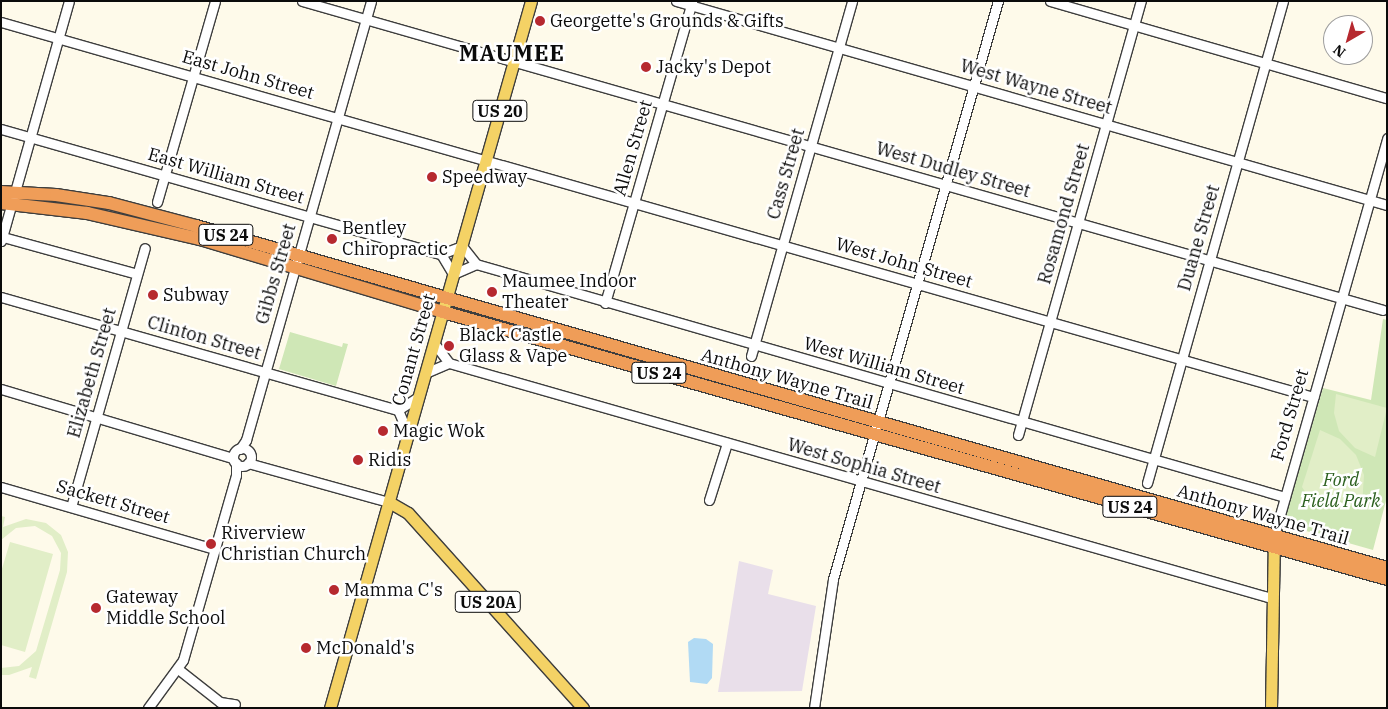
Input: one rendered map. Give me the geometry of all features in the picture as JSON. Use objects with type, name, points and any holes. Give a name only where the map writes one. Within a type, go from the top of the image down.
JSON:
[{"type":"highway","name":"Anthony Wayne Trail","points":[[1,192],[9,200],[109,203],[444,305],[1273,542],[1387,579]]},
{"type":"highway","name":"Anthony Wayne Trail","points":[[1273,542],[1387,568]]},
{"type":"main road","name":"Conant Street","points":[[330,708],[531,1]]},
{"type":"main road","name":"US 20A","points":[[389,502],[408,512],[583,708]]},
{"type":"main road","name":"Ford Street","points":[[1270,708],[1273,542]]},
{"type":"street","points":[[69,1],[31,137],[9,200],[2,239],[137,274]]},
{"type":"street","points":[[157,202],[215,1]]},
{"type":"street","name":"West Dudley Street","points":[[302,1],[1383,310]]},
{"type":"street","name":"Gibbs Street","points":[[178,669],[236,475],[244,458],[246,440],[371,1]]},
{"type":"street","name":"West Wayne Street","points":[[676,1],[691,3],[839,48],[1387,205]]},
{"type":"street","name":"Cass Street","points":[[751,356],[852,1]]},
{"type":"street","points":[[814,708],[833,579],[998,1]]},
{"type":"street","points":[[1050,1],[1387,98]]},
{"type":"street","name":"Rosamond Street","points":[[1018,435],[1141,1]]},
{"type":"street","name":"Duane Street","points":[[1147,483],[1283,1]]},
{"type":"street","name":"Allen Street","points":[[605,303],[691,3]]},
{"type":"street","name":"East John Street","points":[[1,22],[486,160]]},
{"type":"street","name":"East William Street","points":[[1,129],[441,254]]},
{"type":"street","name":"Ford Street","points":[[1273,542],[1284,497],[1387,138]]},
{"type":"street","name":"West John Street","points":[[486,160],[1314,397]]},
{"type":"street","points":[[462,246],[476,264],[454,274],[441,254],[462,246]]},
{"type":"street","name":"Elizabeth Street","points":[[71,507],[145,248]]},
{"type":"street","name":"West William Street","points":[[476,264],[605,303],[1284,497]]},
{"type":"street","name":"Clinton Street","points":[[1,297],[398,410]]},
{"type":"street","points":[[425,373],[449,363],[434,343]]},
{"type":"street","name":"West Sophia Street","points":[[449,363],[1271,598]]},
{"type":"street","points":[[1,389],[224,452],[389,502]]},
{"type":"street","points":[[408,433],[398,410],[419,397]]},
{"type":"street","points":[[709,500],[727,443]]},
{"type":"street","name":"Sackett Street","points":[[1,487],[215,549]]},
{"type":"street","points":[[148,708],[178,669],[220,702],[235,704]]},
{"type":"shaded area","points":[[739,561],[773,570],[768,594],[816,606],[802,691],[718,692]]},
{"type":"green space","name":"Ford Field Park","points":[[1383,319],[1387,320],[1387,497],[1373,550],[1285,525],[1286,514],[1323,388],[1371,400]]},
{"type":"green space","points":[[290,332],[342,347],[343,343],[348,344],[336,386],[279,369]]},
{"type":"green space","points":[[1336,394],[1387,408],[1375,457],[1355,448],[1339,431],[1334,413]]},
{"type":"green space","points":[[1320,430],[1340,439],[1356,455],[1364,475],[1362,505],[1306,493],[1302,487]]},
{"type":"green space","points":[[1,516],[5,517],[3,527],[26,519],[46,523],[61,535],[68,552],[67,572],[36,679],[29,677],[32,667],[9,675],[1,675],[1,668],[19,666],[36,651],[60,570],[61,553],[52,536],[35,526],[16,528],[1,540]]},
{"type":"green space","points":[[10,542],[53,554],[25,652],[1,645],[1,572]]},
{"type":"water","points":[[694,638],[706,639],[713,644],[712,678],[707,684],[690,682],[688,642]]},
{"type":"place","name":"Georgette's Grounds & Gifts","points":[[540,21]]},
{"type":"place","name":"Jacky's Depot","points":[[646,67]]},
{"type":"place","name":"Speedway","points":[[432,177]]},
{"type":"place","name":"Bentley Chiropractic","points":[[332,239]]},
{"type":"place","name":"Maumee Indoor Theater","points":[[492,292]]},
{"type":"place","name":"Subway","points":[[153,295]]},
{"type":"place","name":"Black Castle Glass & Vape","points":[[449,346]]},
{"type":"place","name":"Magic Wok","points":[[383,431]]},
{"type":"place","name":"Ridis","points":[[358,460]]},
{"type":"place","name":"Riverview Christian Church","points":[[211,544]]},
{"type":"place","name":"Mamma C's","points":[[334,590]]},
{"type":"place","name":"Gateway Middle School","points":[[96,608]]},
{"type":"place","name":"McDonald's","points":[[306,648]]},
{"type":"district","name":"MAUMEE","points":[[512,53]]}]
